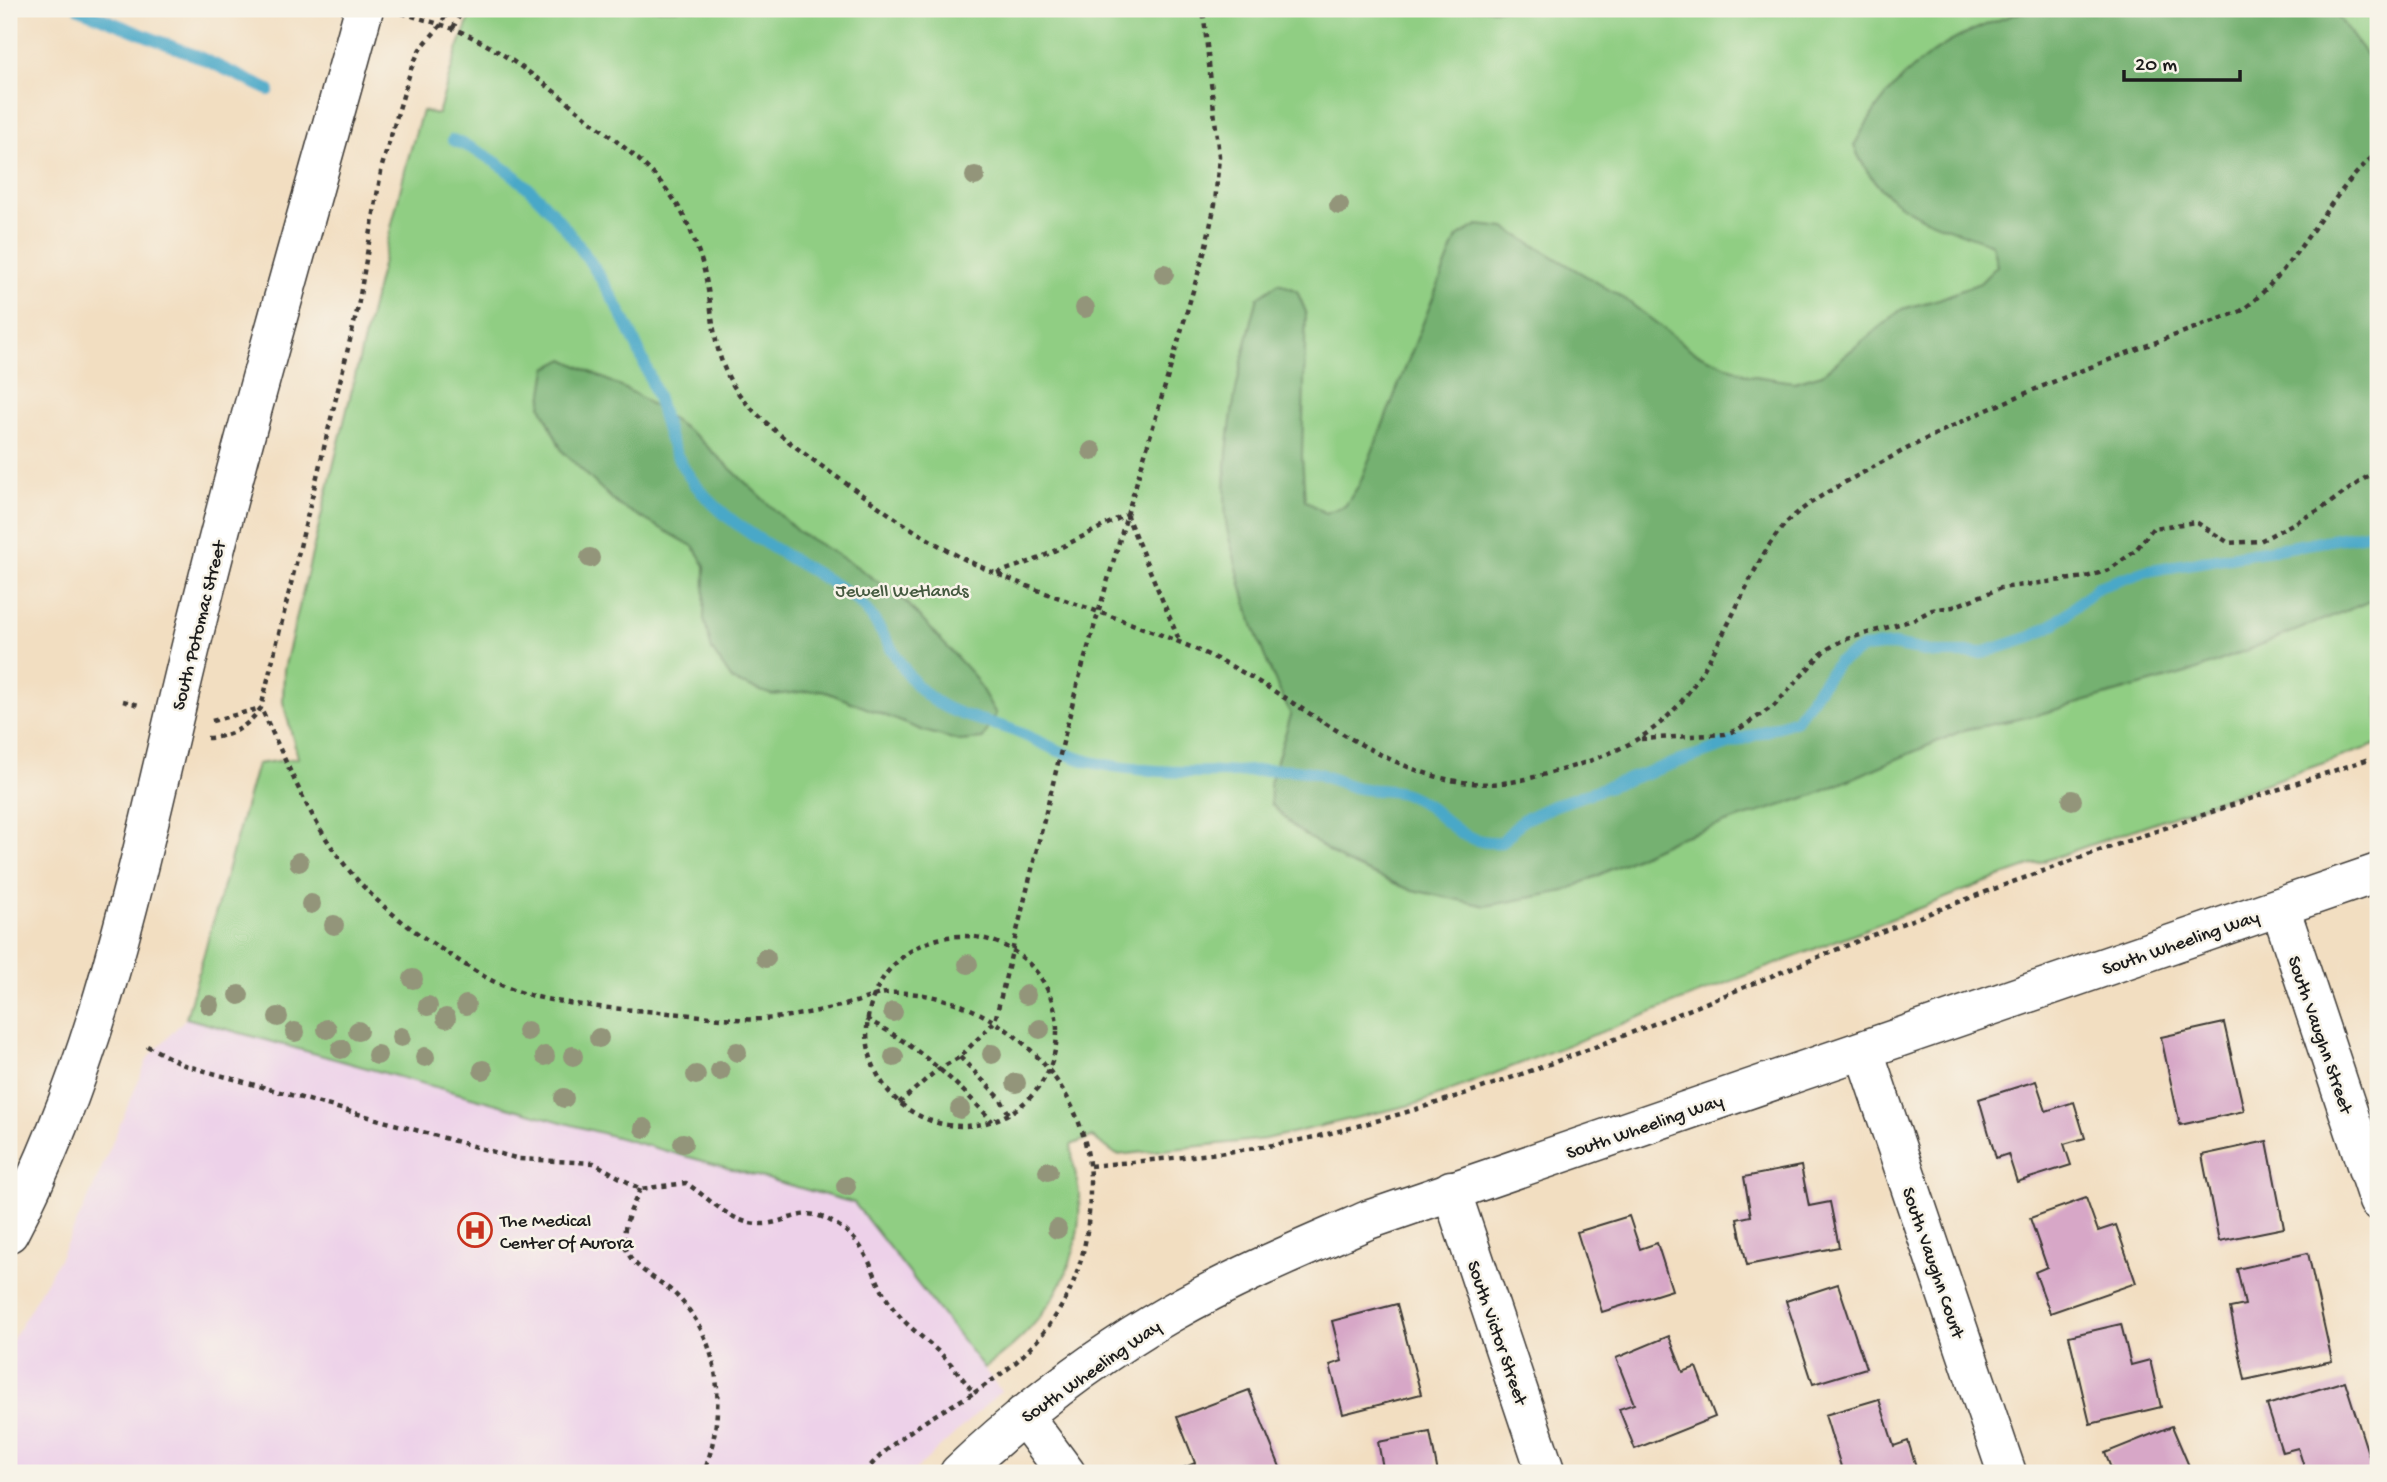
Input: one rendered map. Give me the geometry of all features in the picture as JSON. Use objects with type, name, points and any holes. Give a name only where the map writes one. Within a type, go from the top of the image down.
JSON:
[{"type":"street","name":"South Potomac Street","points":[[9,1233],[62,1119],[108,980],[212,563],[381,10]]},
{"type":"street","name":"South Wheeling Way","points":[[959,1473],[1023,1415],[1102,1356],[1172,1312],[1267,1264],[1368,1220],[2378,873]]},
{"type":"street","name":"South Vaughn Street","points":[[2280,907],[2378,1201]]},
{"type":"street","name":"South Vaughn Court","points":[[1864,1051],[2007,1473]]},
{"type":"street","name":"South Victor Street","points":[[1451,1191],[1546,1473]]},
{"type":"street","points":[[1023,1415],[1066,1473]]},
{"type":"path","points":[[201,738],[234,733],[248,725],[261,708],[358,307],[382,166],[411,69],[420,49],[441,25],[448,9]]},
{"type":"path","points":[[453,28],[463,9]]},
{"type":"path","points":[[899,1103],[937,1070],[960,1057],[995,1021],[1077,685],[1205,250],[1215,204],[1219,156],[1203,9]]},
{"type":"path","points":[[381,10],[453,28],[501,55],[551,89],[628,150],[666,187],[685,216],[702,262],[709,285],[713,338],[720,362],[745,402],[772,428],[818,464],[932,545],[995,574],[1180,642],[1229,665],[1383,755],[1439,780],[1470,784],[1521,781],[1623,747],[1637,739],[1675,709],[1707,662],[1772,541],[1792,517],[1827,493],[1898,454],[1983,413],[2079,371],[2241,311],[2264,294],[2352,176],[2378,152]]},
{"type":"path","points":[[1637,739],[1724,734],[1739,729],[1774,706],[1824,651],[1843,640],[1913,620],[1932,610],[1953,607],[2001,588],[2086,577],[2109,570],[2135,551],[2153,528],[2196,522],[2229,543],[2260,541],[2321,509],[2378,469]]},
{"type":"path","points":[[995,574],[1038,559],[1126,514]]},
{"type":"path","points":[[1126,514],[1180,642]]},
{"type":"path","points":[[261,708],[311,817],[336,857],[363,889],[419,935],[478,973],[511,989],[610,1008],[740,1019],[796,1014],[873,995],[924,995],[995,1021],[1033,1052],[1060,1084],[1073,1109],[1090,1166],[1087,1237],[1070,1294],[1016,1362],[974,1393],[913,1427],[882,1452],[864,1473]]},
{"type":"path","points":[[1090,1166],[1211,1155],[1262,1147],[1433,1105],[1675,1017],[1859,940],[2113,845],[2378,755]]},
{"type":"path","points":[[965,935],[988,939],[1012,949],[1032,966],[1052,999],[1057,1021],[1057,1044],[1049,1071],[1033,1095],[1009,1115],[993,1122],[968,1127],[943,1125],[921,1117],[899,1103],[882,1084],[873,1066],[867,1045],[866,1019],[873,995],[885,973],[901,957],[920,945],[942,937],[965,935]]},
{"type":"path","points":[[866,1019],[909,1045],[964,1091],[993,1122]]},
{"type":"path","points":[[147,1046],[184,1065],[519,1159],[594,1163],[640,1189],[686,1183],[721,1210],[742,1220],[760,1224],[799,1214],[820,1216],[854,1237],[870,1258],[894,1310],[944,1356],[974,1393]]},
{"type":"path","points":[[960,1057],[1000,1098],[1009,1115]]},
{"type":"path","points":[[640,1189],[627,1219],[624,1235],[626,1251],[685,1306],[710,1350],[718,1378],[715,1432],[705,1473]]},
{"type":"shaded area","name":"The Medical Center Of Aurora","points":[[186,1018],[855,1203],[1001,1391],[912,1473],[9,1473],[9,1346],[60,1257],[91,1193],[148,1058]]},
{"type":"green space","name":"Jewell Wetlands","points":[[473,9],[2378,9],[2378,744],[2007,874],[1419,1103],[1266,1139],[1117,1155],[1092,1137],[1071,1145],[1079,1193],[1079,1220],[1067,1271],[1042,1314],[1025,1334],[984,1368],[854,1203],[186,1018],[257,764],[298,758],[283,702],[284,669],[407,162],[422,111],[438,114],[456,53]]},
{"type":"green space","points":[[2033,9],[2327,9],[2339,18],[2378,71],[2378,598],[2197,670],[2033,716],[1964,730],[1814,795],[1675,839],[1565,891],[1486,906],[1408,889],[1345,862],[1295,828],[1271,804],[1270,783],[1291,715],[1265,658],[1252,621],[1226,524],[1225,491],[1229,435],[1238,379],[1258,297],[1279,283],[1297,291],[1306,312],[1302,456],[1305,500],[1325,513],[1345,506],[1359,485],[1457,237],[1478,225],[1505,228],[1625,299],[1694,352],[1748,375],[1794,382],[1822,374],[1902,309],[1939,299],[1980,283],[1997,266],[1992,244],[1929,220],[1893,200],[1865,168],[1854,146],[1887,94],[1927,56],[1976,29]]},
{"type":"green space","points":[[564,359],[636,394],[696,436],[797,531],[853,564],[906,602],[974,676],[996,714],[983,739],[960,741],[924,731],[821,690],[772,695],[733,681],[712,650],[704,619],[705,566],[694,547],[617,504],[562,451],[541,406],[547,368]]},
{"type":"building","points":[[2224,1023],[2244,1111],[2180,1125],[2161,1037]]},
{"type":"building","points":[[2036,1081],[2046,1111],[2074,1102],[2085,1138],[2064,1144],[2071,1165],[2017,1182],[2008,1154],[1996,1158],[1979,1099]]},
{"type":"building","points":[[2267,1141],[2284,1228],[2219,1241],[2202,1155]]},
{"type":"building","points":[[1801,1166],[1809,1206],[1830,1202],[1839,1247],[1747,1265],[1737,1219],[1751,1216],[1744,1177]]},
{"type":"building","points":[[2086,1198],[2098,1231],[2116,1225],[2136,1283],[2050,1313],[2035,1272],[2047,1267],[2030,1218]]},
{"type":"building","points":[[1629,1216],[1640,1249],[1657,1243],[1672,1290],[1602,1312],[1577,1232]]},
{"type":"building","points":[[2308,1253],[2332,1361],[2245,1380],[2230,1308],[2245,1305],[2237,1269]]},
{"type":"building","points":[[1838,1284],[1866,1368],[1813,1384],[1786,1301]]},
{"type":"building","points":[[1397,1304],[1421,1394],[1343,1414],[1330,1365],[1342,1361],[1332,1321]]},
{"type":"building","points":[[2121,1324],[2131,1365],[2150,1360],[2161,1407],[2090,1424],[2069,1336]]},
{"type":"building","points":[[1669,1336],[1683,1372],[1696,1367],[1715,1417],[1635,1449],[1619,1409],[1634,1404],[1616,1358]]},
{"type":"building","points":[[2345,1381],[2373,1469],[2360,1473],[2306,1473],[2298,1448],[2282,1452],[2267,1405]]},
{"type":"building","points":[[1249,1390],[1282,1472],[1185,1473],[1183,1468],[1195,1463],[1177,1417]]},
{"type":"building","points":[[1879,1399],[1894,1446],[1908,1441],[1918,1473],[1843,1473],[1825,1415]]},
{"type":"building","points":[[2172,1426],[2192,1473],[2113,1473],[2105,1453]]},
{"type":"building","points":[[1430,1432],[1438,1473],[1384,1473],[1378,1442]]},
{"type":"waterway","points":[[79,9],[199,57],[269,90]]},
{"type":"waterway","points":[[453,140],[488,157],[520,181],[550,210],[577,243],[601,279],[640,352],[676,455],[697,487],[715,506],[757,538],[848,593],[871,616],[915,684],[936,702],[958,713],[1015,731],[1091,762],[1159,771],[1312,772],[1354,787],[1408,795],[1421,801],[1461,833],[1486,842],[1502,842],[1523,820],[1553,806],[1796,720],[1837,663],[1863,648],[1893,645],[1936,653],[1982,653],[2031,637],[2057,622],[2098,587],[2146,571],[2378,532]]},
{"type":"place","name":"The Medical Center Of Aurora","points":[[475,1230]]}]
